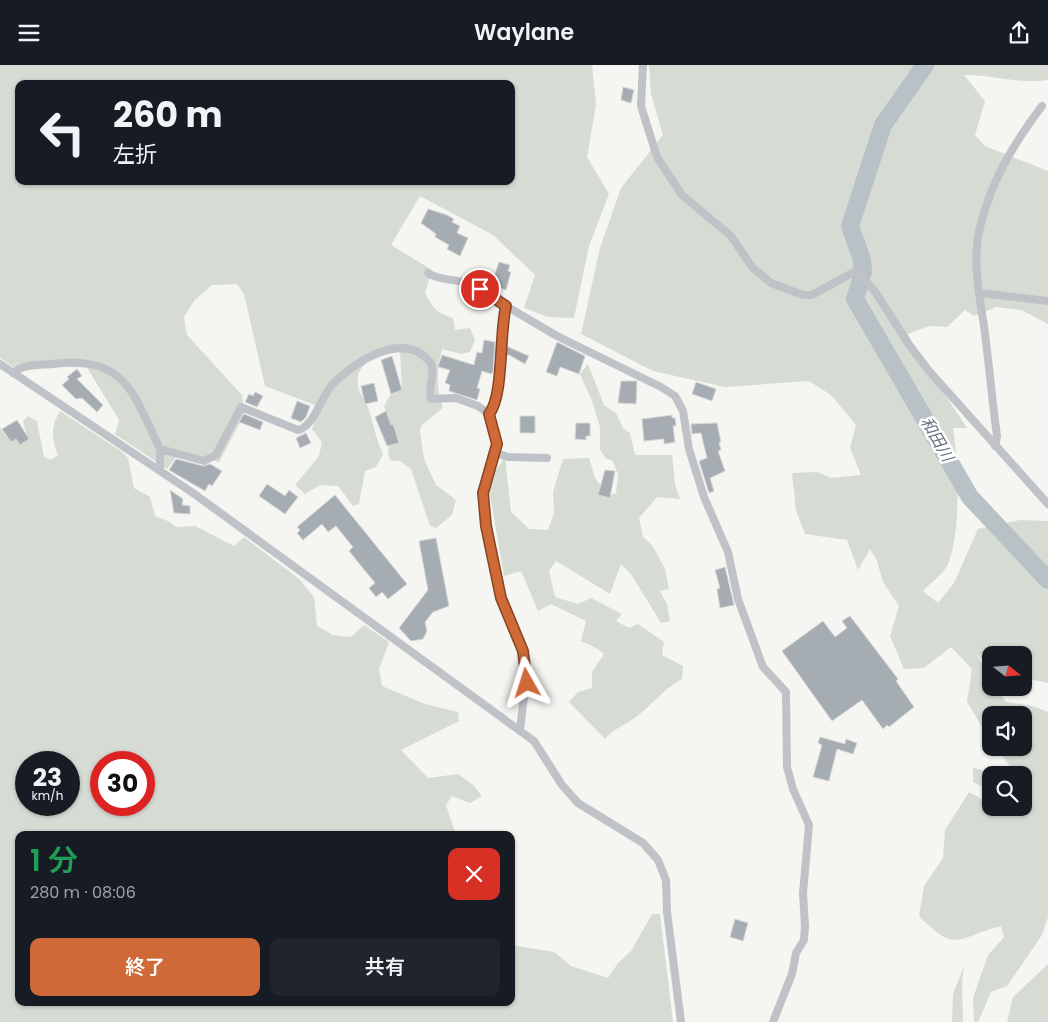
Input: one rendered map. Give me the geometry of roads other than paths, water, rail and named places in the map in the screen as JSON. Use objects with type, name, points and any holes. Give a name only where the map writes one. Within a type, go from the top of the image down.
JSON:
[{"type":"street","points":[[643,65],[641,106],[647,127],[657,157],[682,195],[731,236],[752,267],[771,283],[784,289],[803,295],[812,295],[854,272],[859,274],[874,290],[910,346],[929,371],[1048,504]]},
{"type":"street","points":[[996,446],[997,436],[979,293],[977,256],[979,229],[992,187],[1019,137],[1042,106]]},
{"type":"street","points":[[428,273],[434,277],[465,283],[480,289],[557,336],[661,387],[675,396],[683,411],[689,449],[713,523],[728,552],[738,599],[762,667],[786,692],[787,767],[793,789],[809,825],[804,893],[804,940],[796,953],[792,973],[773,1022]]},
{"type":"street","points":[[979,293],[1048,301]]},
{"type":"street","points":[[489,414],[497,399],[500,344],[506,306]]},
{"type":"street","points":[[160,449],[192,459],[211,459],[241,407],[298,430],[304,429],[310,424],[322,399],[334,383],[356,365],[394,348],[405,347],[412,349],[429,361],[432,367],[429,395],[431,399],[456,398],[478,406],[489,414],[497,444],[496,453],[483,493],[498,586],[518,637],[527,669],[520,731]]},
{"type":"street","points":[[12,373],[19,368],[57,363],[92,363],[105,367],[118,375],[131,391],[160,449],[160,471]]},
{"type":"street","points":[[0,364],[160,471],[534,741],[542,750],[562,785],[578,803],[643,843],[658,860],[666,880],[667,913],[681,1022]]},
{"type":"street","points":[[496,453],[508,457],[547,458]]},
{"type":"waterway","name":"和田川","points":[[863,272],[862,260],[850,226],[883,125],[925,65]]},
{"type":"waterway","name":"和田川","points":[[861,280],[855,299],[970,497],[1048,580]]}]
